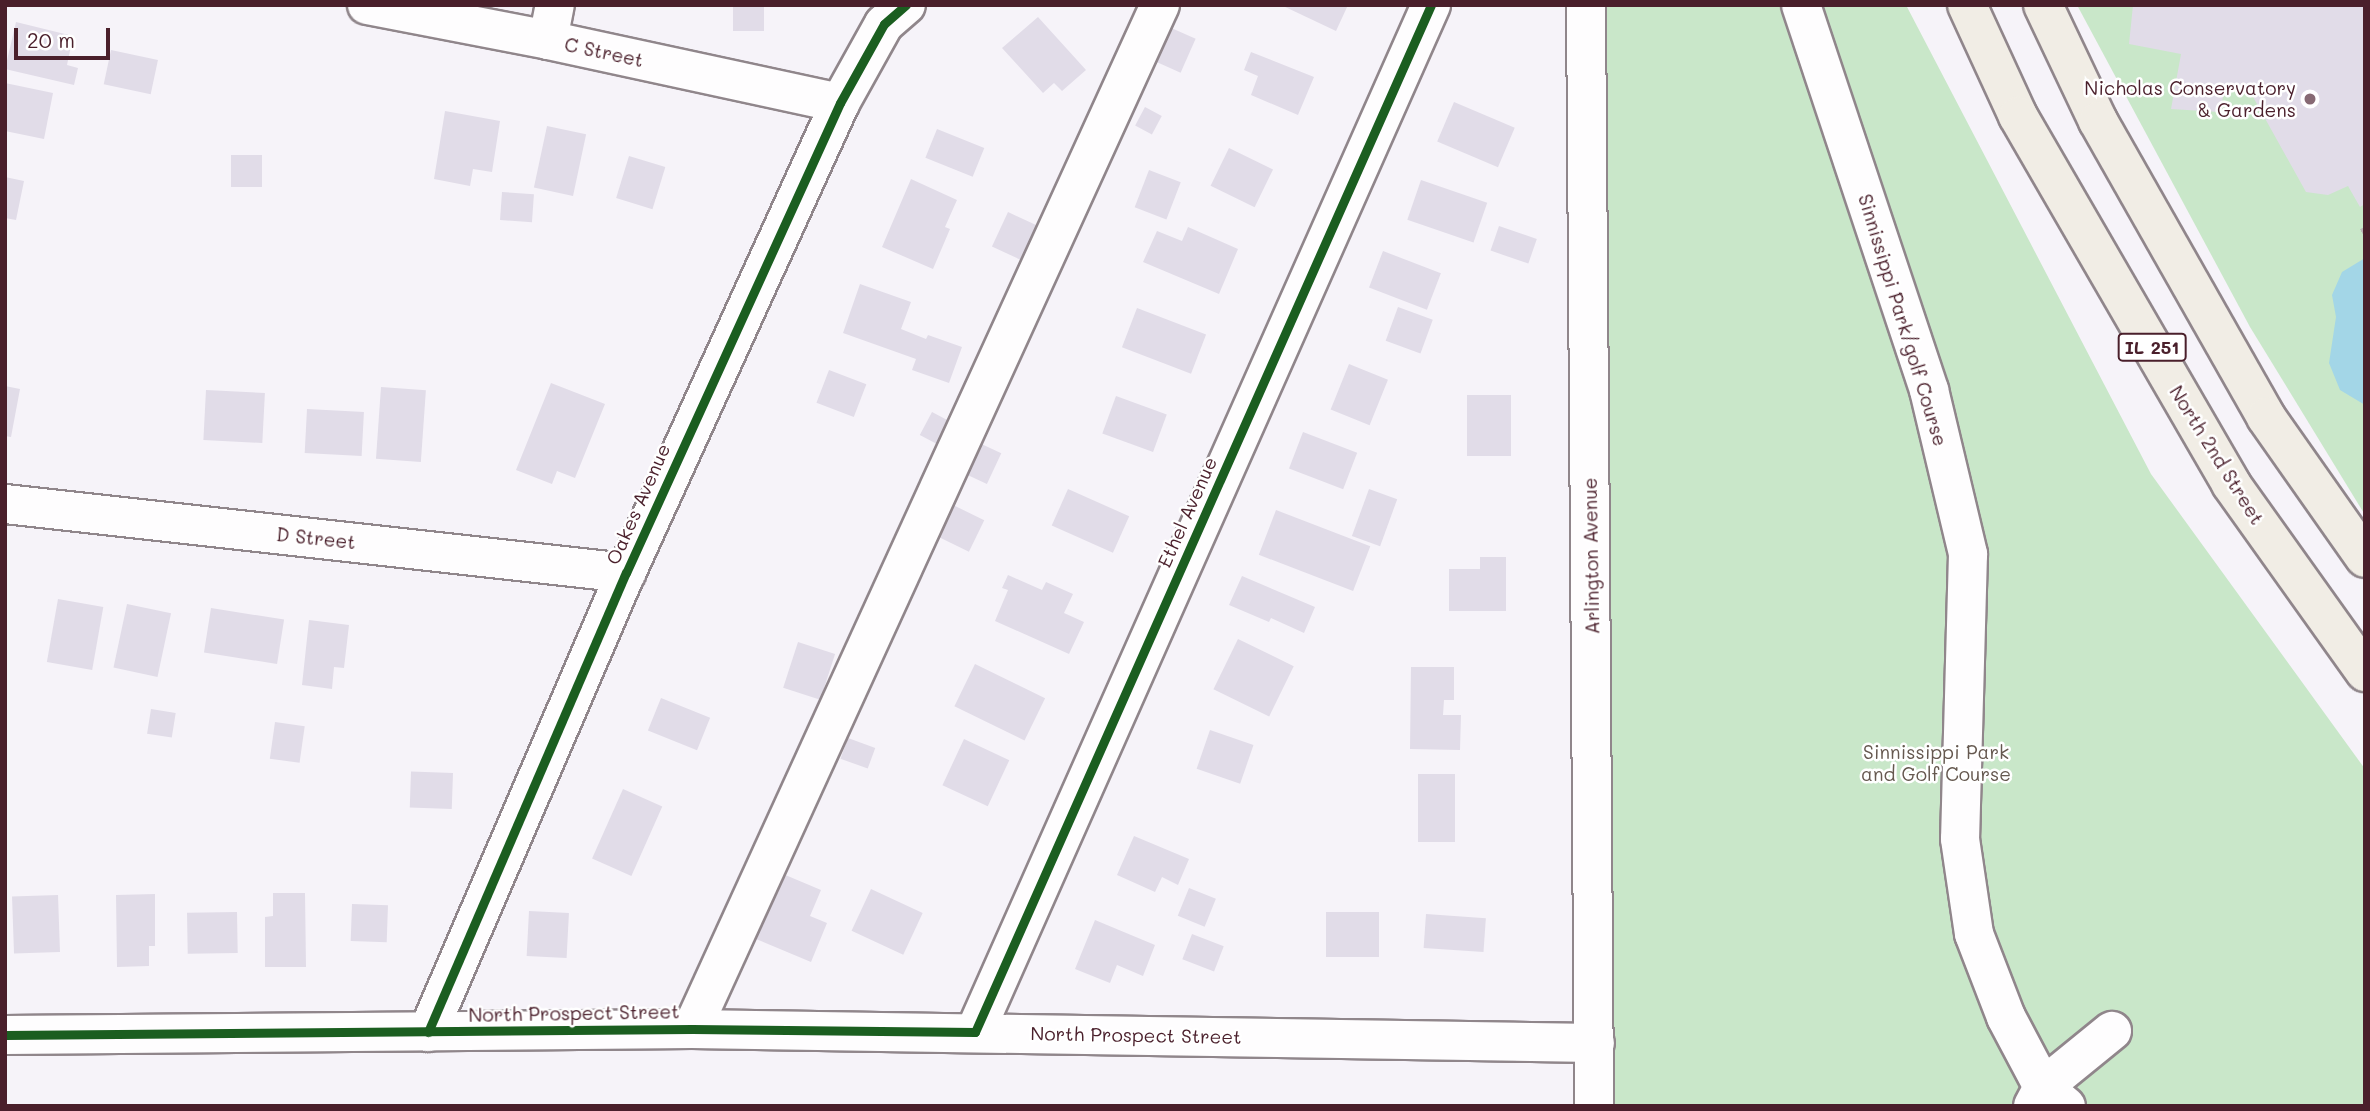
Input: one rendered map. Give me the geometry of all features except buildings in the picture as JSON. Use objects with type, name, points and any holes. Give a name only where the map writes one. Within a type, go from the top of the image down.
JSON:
[{"type":"main road","name":"North 2nd Street","points":[[1967,5],[2018,116],[2231,484],[2365,672]]},
{"type":"main road","name":"IL 251","points":[[2043,5],[2098,121],[2266,417],[2365,558]]},
{"type":"street","name":"C Street","points":[[367,5],[551,23],[840,103]]},
{"type":"street","name":"Oakes Avenue","points":[[428,1032],[626,573],[840,103],[884,24],[906,5]]},
{"type":"street","points":[[692,1029],[1160,5]]},
{"type":"street","name":"Ethel Avenue","points":[[975,1032],[1431,5]]},
{"type":"street","name":"Arlington Avenue","points":[[1586,5],[1594,1106]]},
{"type":"street","name":"Sinnissippi Park/golf Course","points":[[1801,5],[1929,390],[1968,554],[1960,839],[1974,934],[2006,1017],[2047,1100]]},
{"type":"street","name":"D Street","points":[[5,504],[626,573]]},
{"type":"street","name":"North Prospect Street","points":[[5,1035],[692,1029],[1595,1043]]},
{"type":"street","points":[[2047,1100],[2112,1031]]},
{"type":"green space","name":"Sinnissippi Park and Golf Course","points":[[1586,5],[1906,5],[2151,474],[2365,769],[2365,1106],[1594,1106]]},
{"type":"green space","points":[[2077,5],[2365,5],[2365,515],[2250,327]]},
{"type":"water","points":[[2365,258],[2365,405],[2340,390],[2329,363],[2336,317],[2332,295],[2342,272]]},
{"type":"cycle path","points":[[428,1032],[626,573],[840,103],[884,24],[906,5]]},
{"type":"cycle path","points":[[5,1035],[692,1029],[975,1032],[1431,5]]},
{"type":"place","name":"Nicholas Conservatory & Gardens","points":[[2310,99]]}]
